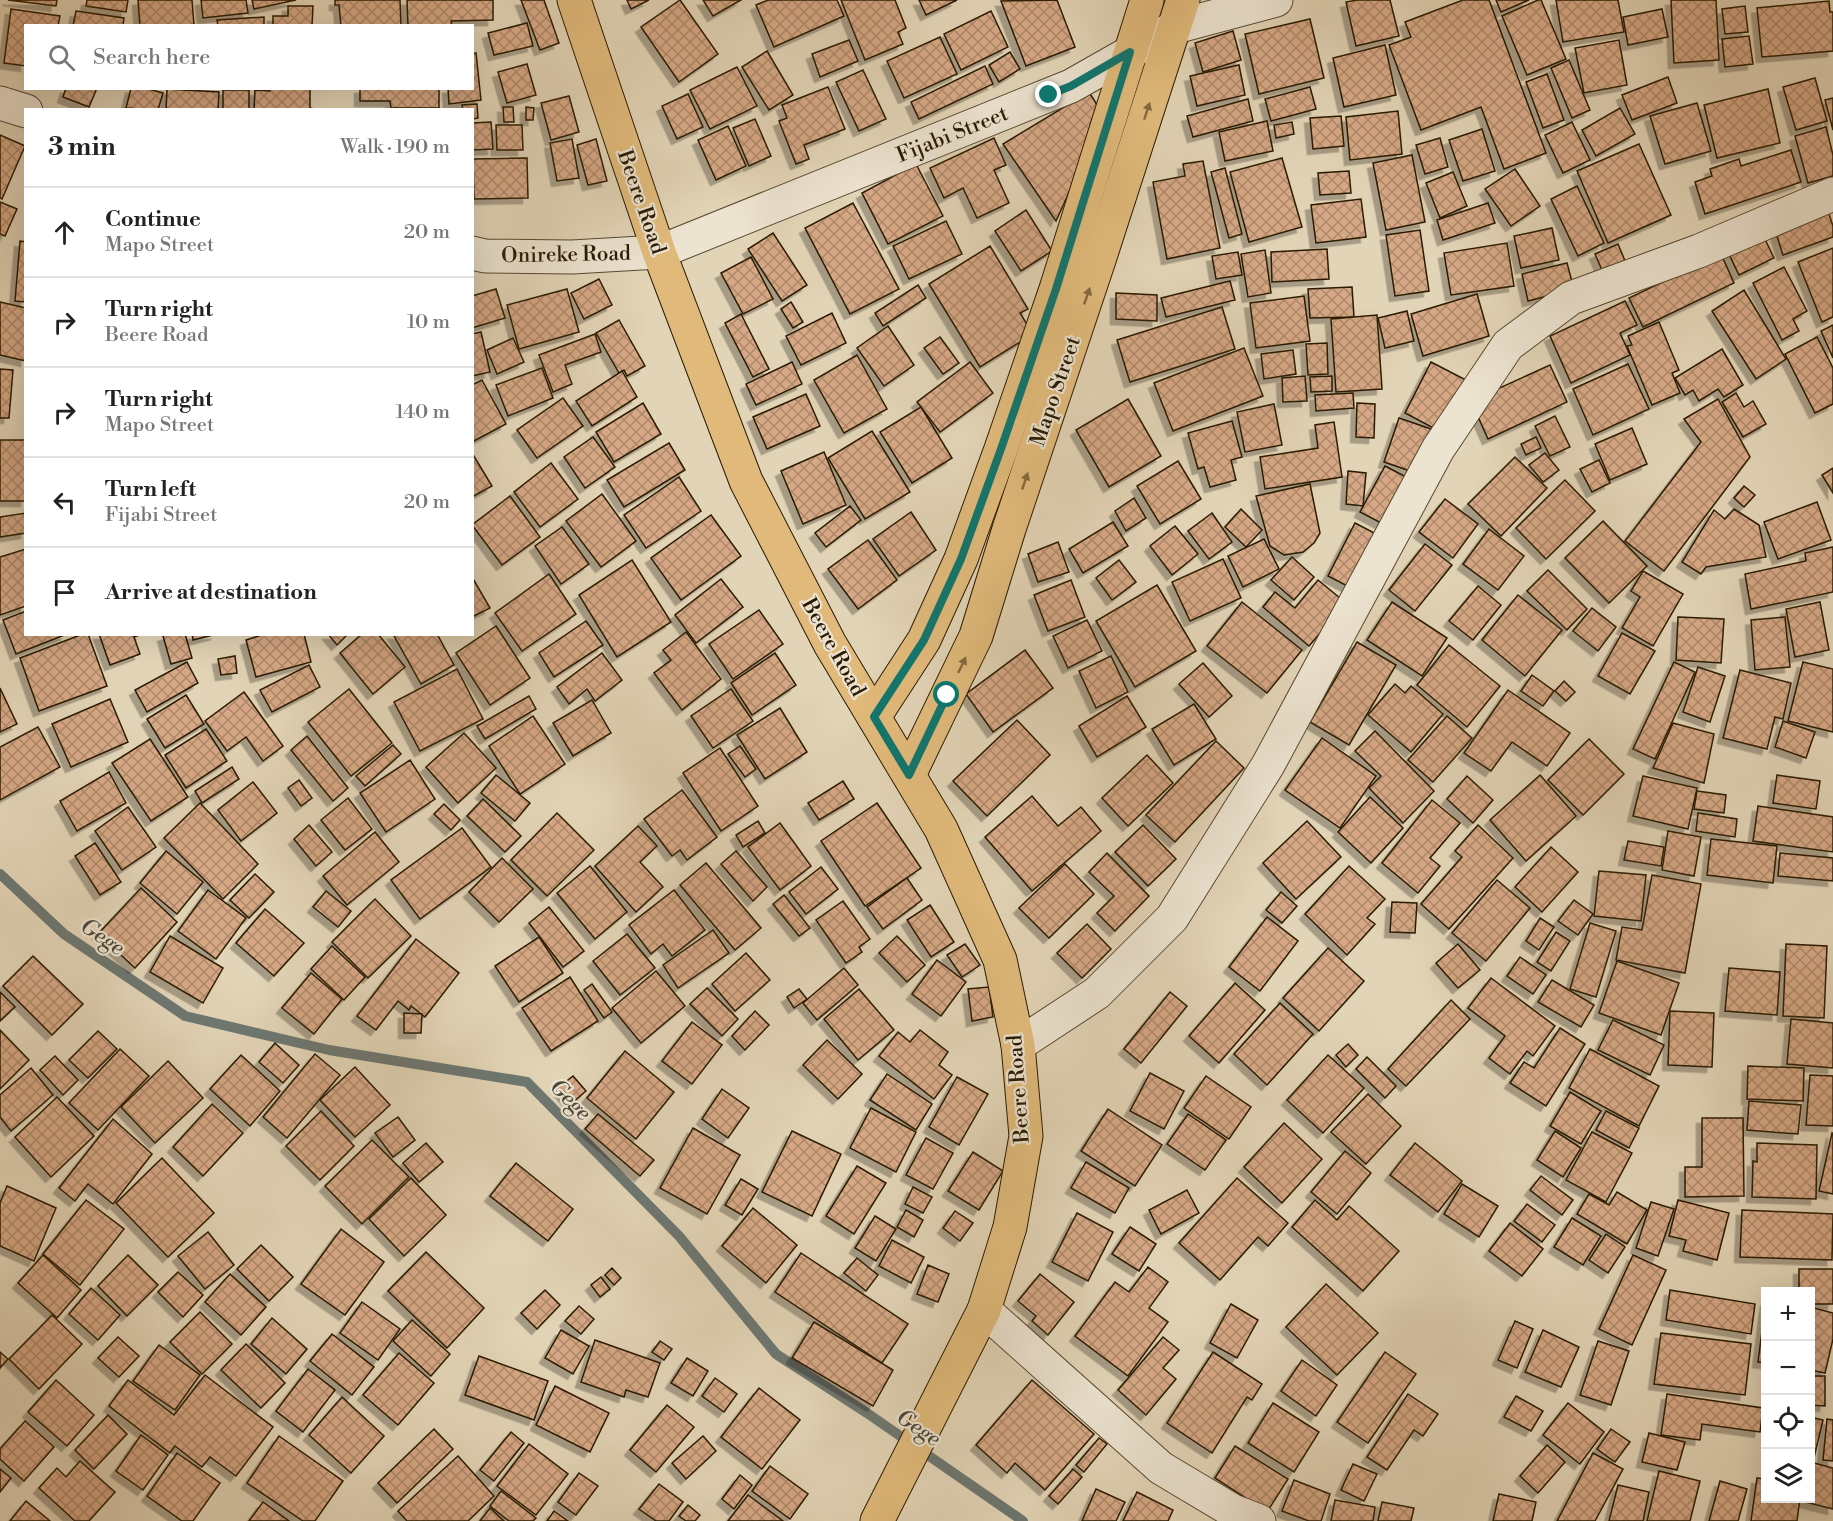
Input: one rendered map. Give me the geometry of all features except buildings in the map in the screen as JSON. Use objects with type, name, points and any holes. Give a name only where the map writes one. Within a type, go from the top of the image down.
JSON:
[{"type":"main road","name":"Beere Road","points":[[574,0],[659,252],[746,481],[830,644],[941,829],[1000,960],[1018,1046],[1026,1136],[1010,1227],[984,1310],[877,1521]]},
{"type":"main road","name":"Mapo Street","points":[[874,717],[924,640],[961,559],[1056,289],[1147,0]]},
{"type":"main road","name":"Mapo Street","points":[[909,775],[976,636],[1179,13]]},
{"type":"street","name":"Fijabi Street","points":[[659,252],[1071,86],[1130,52],[1179,13],[1276,0]]},
{"type":"street","points":[[0,103],[24,110]]},
{"type":"street","points":[[1018,1046],[1097,993],[1172,918],[1268,765],[1438,449],[1508,345],[1571,298],[1699,251],[1833,194]]},
{"type":"street","name":"Onireke Road","points":[[474,253],[572,257],[659,252]]},
{"type":"street","points":[[984,1310],[1161,1467],[1233,1511],[1259,1521]]},
{"type":"waterway","name":"Gege","points":[[0,874],[64,934],[185,1016],[329,1050],[527,1082],[679,1236],[776,1354],[867,1413],[1023,1521]]},
{"type":"route","points":[[947,695],[909,775],[874,717],[924,640],[961,559],[1056,289],[1130,52],[1071,86],[1049,95]]}]
